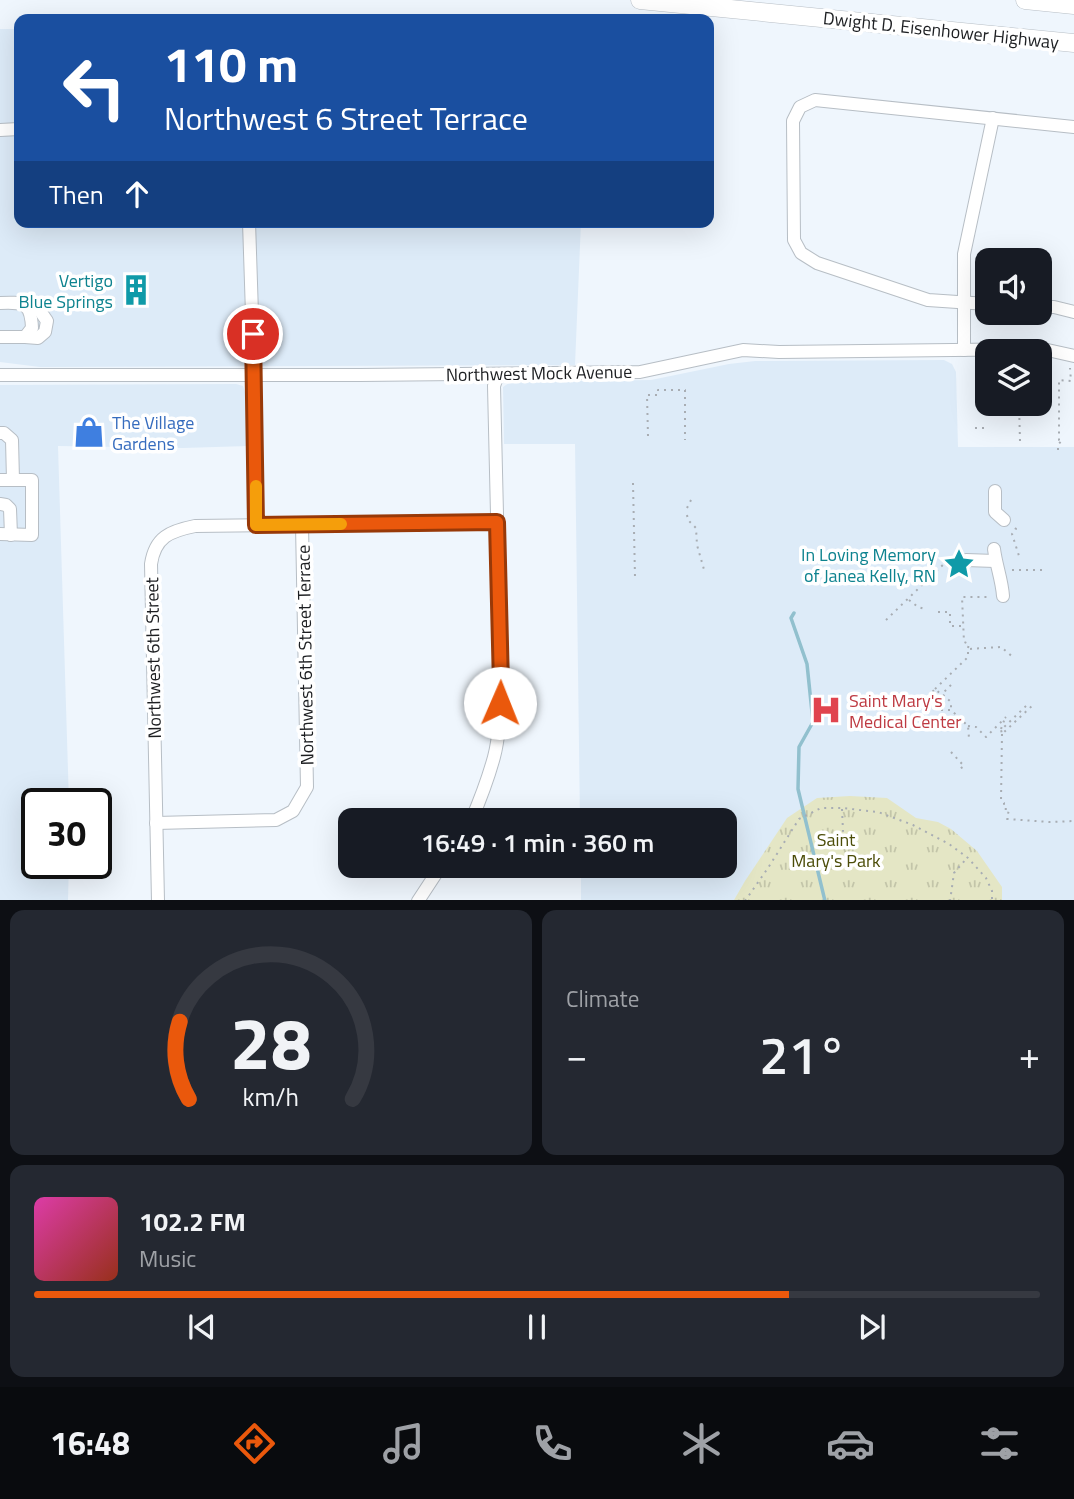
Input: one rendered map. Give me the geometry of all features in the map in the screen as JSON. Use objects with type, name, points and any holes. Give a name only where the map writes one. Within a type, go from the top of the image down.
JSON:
[{"type":"highway","name":"Dwight D. Eisenhower Highway","points":[[640,0],[1074,43]]},
{"type":"highway","points":[[1025,0],[1074,5]]},
{"type":"street","points":[[975,303],[929,300],[817,264],[801,253],[794,240],[793,121],[800,107],[815,100],[1074,127]]},
{"type":"street","points":[[964,350],[964,254],[993,118]]},
{"type":"street","points":[[249,228],[256,525]]},
{"type":"street","points":[[0,303],[19,302],[25,307],[31,315],[36,339],[0,337]]},
{"type":"street","points":[[1052,307],[1074,312]]},
{"type":"street","name":"Northwest Mock Avenue","points":[[0,375],[640,372],[743,351],[1044,349],[1072,362]]},
{"type":"street","points":[[476,808],[495,755],[501,685],[494,386],[498,374]]},
{"type":"street","points":[[0,433],[12,440],[6,480],[32,480],[32,535],[5,534],[10,509],[0,504]]},
{"type":"street","points":[[995,491],[995,512],[1004,520]]},
{"type":"street","name":"Northwest 6th Street","points":[[158,900],[151,564],[153,551],[161,540],[175,530],[195,526],[497,522]]},
{"type":"street","name":"Northwest 6th Street Terrace","points":[[156,823],[276,820],[293,811],[307,788],[302,525]]},
{"type":"street","points":[[963,562],[998,560],[1003,596]]},
{"type":"street","points":[[419,900],[433,878]]},
{"type":"path","points":[[1058,450],[1062,440],[1059,440],[1059,380],[1071,381],[1072,362]]},
{"type":"path","points":[[648,436],[647,396],[658,396],[658,390],[685,390],[685,440]]},
{"type":"path","points":[[1019,416],[1020,441]]},
{"type":"path","points":[[975,428],[986,428]]},
{"type":"path","points":[[633,483],[635,577]]},
{"type":"path","points":[[687,509],[692,498]]},
{"type":"path","points":[[687,515],[696,528],[697,545],[705,573]]},
{"type":"path","points":[[1004,520],[1016,529],[1012,534],[1020,559]]},
{"type":"path","points":[[886,620],[951,557],[963,562]]},
{"type":"path","points":[[998,560],[1042,569]]},
{"type":"path","points":[[929,697],[968,657],[968,644],[964,642],[962,597],[1003,596]]},
{"type":"path","points":[[908,599],[925,609]]},
{"type":"path","points":[[938,612],[950,612],[950,626],[963,625]]},
{"type":"path","points":[[968,649],[1000,647],[1014,658]]},
{"type":"path","points":[[942,694],[951,685]]},
{"type":"path","points":[[935,689],[951,702],[951,710]]},
{"type":"path","points":[[1001,732],[1034,705]]},
{"type":"path","points":[[1001,732],[1026,706]]},
{"type":"path","points":[[941,710],[951,710],[968,726],[976,727],[986,737],[1006,717],[1001,732],[1001,800],[1004,810],[1009,809],[1007,819],[1074,821]]},
{"type":"path","points":[[911,725],[916,717]]},
{"type":"path","points":[[968,726],[969,738]]},
{"type":"path","points":[[951,752],[964,766],[957,771]]},
{"type":"path","points":[[842,808],[844,831]]},
{"type":"path","points":[[746,900],[799,820],[815,810],[842,808],[878,813],[913,825],[949,844],[968,858],[986,878],[992,891],[992,900]]},
{"type":"path","points":[[844,831],[851,836],[851,841],[849,845],[843,846],[837,844],[835,839],[838,832],[844,831]]},
{"type":"path","points":[[950,900],[954,873],[968,858]]},
{"type":"shaded area","points":[[0,29],[14,29],[14,228],[581,228],[575,365],[40,367],[0,362]]},
{"type":"shaded area","name":"Saint Mary's Medical Center","points":[[944,360],[952,364],[956,372],[958,447],[1074,447],[1074,900],[581,900],[581,878],[737,878],[737,808],[580,808],[575,444],[504,444],[503,387],[513,382],[651,380],[755,361]]},
{"type":"shaded area","points":[[236,384],[243,386],[247,398],[248,446],[58,446],[69,788],[21,788],[21,879],[69,879],[68,900],[0,900],[0,385]]},
{"type":"green space","name":"Saint Mary's Park","points":[[817,798],[887,798],[916,818],[938,822],[951,829],[977,851],[1002,887],[1002,900],[734,900],[787,818]]},
{"type":"waterway","points":[[794,613],[791,618],[807,664],[813,722],[799,747],[798,789],[825,900]]},
{"type":"slow traffic","points":[[256,486],[256,525],[341,524]]},
{"type":"place","name":"Vertigo Blue Springs","points":[[136,290]]},
{"type":"place","name":"The Village Gardens","points":[[89,432]]},
{"type":"place","name":"In Loving Memory of Janea Kelly, RN","points":[[959,564]]},
{"type":"place","name":"Saint Mary's Medical Center","points":[[826,710]]},
{"type":"route","points":[[253,334],[256,525],[497,522],[500,703]]}]
